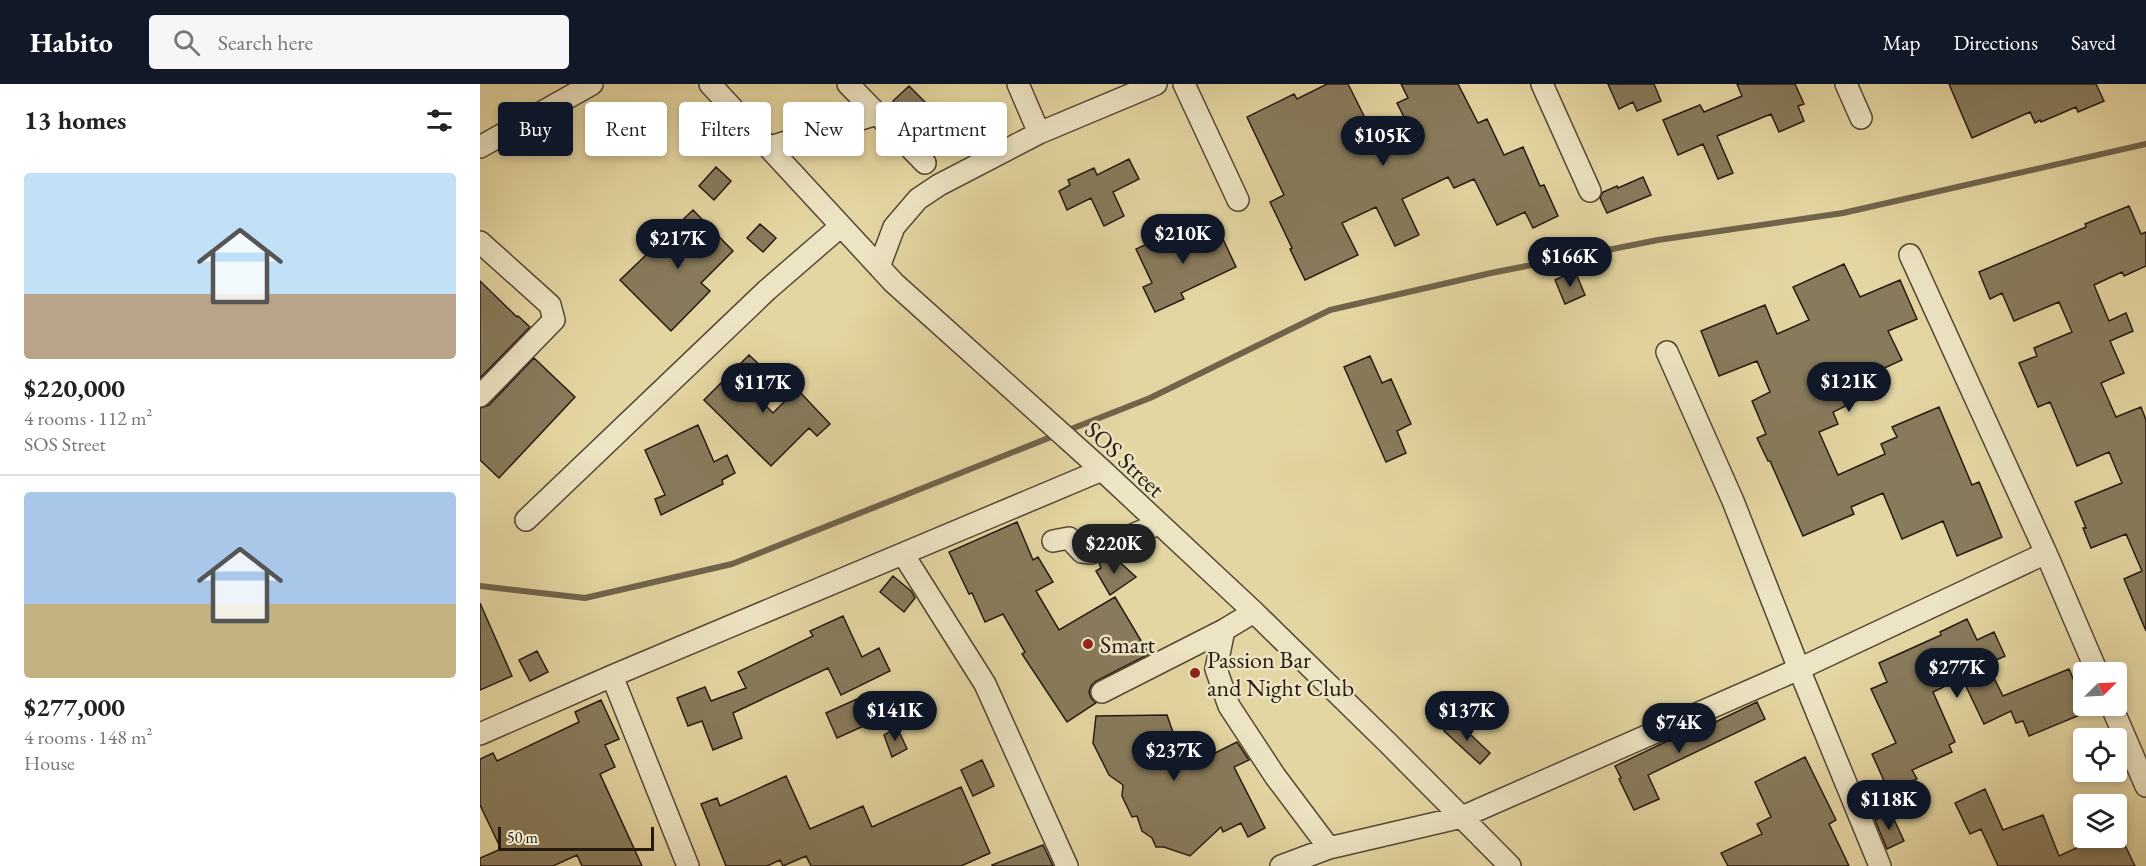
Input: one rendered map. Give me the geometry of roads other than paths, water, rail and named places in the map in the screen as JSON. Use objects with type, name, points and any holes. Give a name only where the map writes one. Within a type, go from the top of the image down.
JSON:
[{"type":"street","points":[[480,147],[592,84]]},
{"type":"street","name":"SOS Street","points":[[710,84],[727,102]]},
{"type":"street","points":[[848,84],[876,113]]},
{"type":"street","points":[[1018,84],[1039,133]]},
{"type":"street","points":[[879,267],[894,227],[918,199],[939,185],[1039,133],[1156,84]]},
{"type":"street","points":[[1184,84],[1238,200]]},
{"type":"street","points":[[1542,84],[1590,191]]},
{"type":"street","points":[[1846,84],[1861,118]]},
{"type":"street","points":[[771,147],[876,114]]},
{"type":"street","name":"SOS Street","points":[[771,148],[879,267],[1254,612],[1510,866]]},
{"type":"street","points":[[918,156],[925,163]]},
{"type":"street","points":[[526,520],[767,290],[841,226]]},
{"type":"street","points":[[480,242],[550,305],[554,320],[480,396]]},
{"type":"street","points":[[1910,255],[2046,553],[2093,662]]},
{"type":"street","points":[[1667,352],[1733,501],[1880,866]]},
{"type":"street","points":[[480,734],[612,676],[1102,470]]},
{"type":"street","points":[[1053,541],[1069,538],[1082,552],[1091,553],[1158,524]]},
{"type":"street","points":[[1281,866],[1329,848],[1462,817],[1799,669],[2046,553]]},
{"type":"street","points":[[903,554],[986,684],[1067,866]]},
{"type":"street","points":[[1102,692],[1224,630],[1254,612]]},
{"type":"street","points":[[1224,630],[1216,669],[1229,706],[1275,776],[1329,848]]},
{"type":"street","points":[[612,676],[688,866]]},
{"type":"street","points":[[2116,716],[2146,786]]},
{"type":"waterway","points":[[1066,431],[1150,398],[1330,310],[1491,273],[1658,240],[1843,213],[2146,144]]},
{"type":"waterway","points":[[480,586],[585,598],[732,564],[1056,435]]},
{"type":"place","name":"Smart","points":[[1088,644]]},
{"type":"place","name":"Passion Bar and Night Club","points":[[1195,673]]}]
